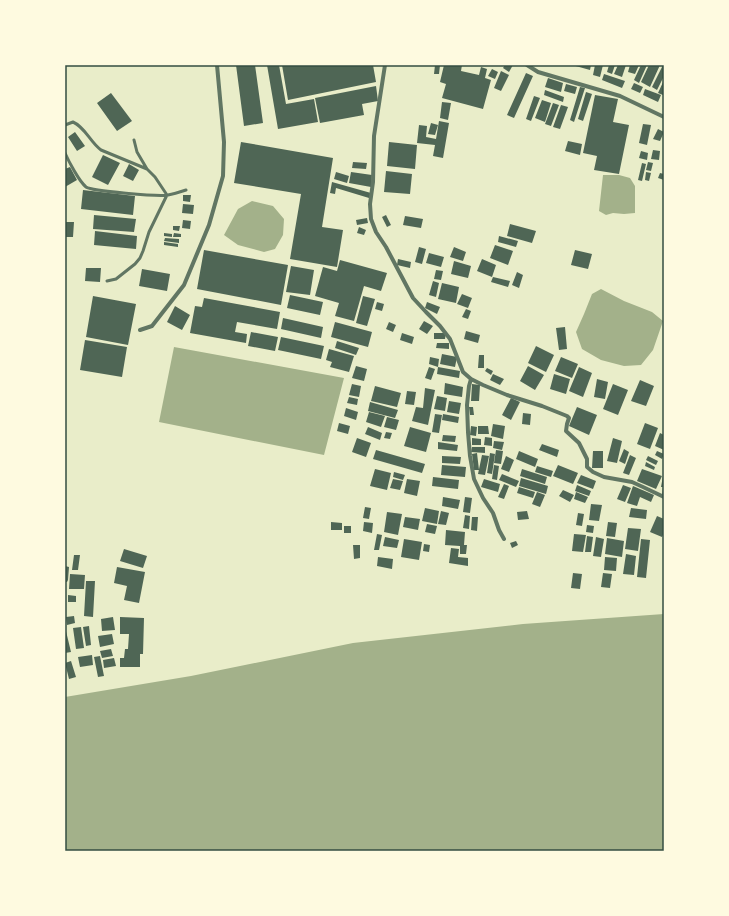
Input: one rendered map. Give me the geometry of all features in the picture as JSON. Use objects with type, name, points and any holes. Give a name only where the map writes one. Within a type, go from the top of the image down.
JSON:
[{"type":"street","points":[[140,330],[152,326],[184,285],[209,225],[223,176],[224,142],[217,65]]},
{"type":"street","points":[[385,65],[374,136],[373,182],[370,204],[371,219],[376,232],[386,247],[413,298],[440,326],[450,339],[463,372],[484,386],[567,416],[569,418],[566,431],[580,443],[587,459],[587,467],[593,472],[604,477],[632,482],[664,497]]},
{"type":"street","points":[[527,65],[538,72],[620,96],[664,117]]},
{"type":"street","points":[[472,379],[469,386],[467,405],[470,456],[474,479],[483,498],[493,513],[504,539]]},
{"type":"lane","points":[[65,125],[73,122],[84,130],[95,145],[101,150],[147,169]]},
{"type":"lane","points":[[134,140],[137,152],[147,169],[167,195]]},
{"type":"lane","points":[[65,153],[85,187],[104,191],[167,195],[186,190]]},
{"type":"lane","points":[[107,281],[116,279],[135,264],[140,258],[149,232],[167,195]]},
{"type":"shaded area","points":[[603,175],[619,175],[630,178],[635,186],[635,213],[613,213],[606,215],[599,211]]},
{"type":"shaded area","points":[[252,201],[273,206],[284,219],[283,235],[275,249],[264,252],[238,245],[224,235],[238,209]]},
{"type":"shaded area","points":[[601,289],[624,301],[652,312],[663,321],[653,350],[641,365],[624,366],[601,360],[582,349],[576,332],[592,294]]},
{"type":"shaded area","points":[[174,347],[344,378],[324,455],[159,422]]},
{"type":"shaded area","points":[[664,614],[664,851],[65,851],[65,697],[191,676],[353,643],[523,624]]},
{"type":"building","points":[[236,65],[255,65],[263,123],[244,126]]},
{"type":"building","points":[[267,65],[279,65],[286,104],[314,99],[318,122],[278,129]]},
{"type":"building","points":[[282,65],[373,65],[376,82],[288,100]]},
{"type":"building","points":[[435,65],[440,65],[439,74],[434,74]]},
{"type":"building","points":[[444,65],[462,65],[461,71],[479,75],[481,67],[487,69],[485,78],[491,80],[483,109],[442,98],[446,84],[440,82]]},
{"type":"building","points":[[505,65],[513,65],[509,72],[503,68]]},
{"type":"building","points":[[572,65],[591,65],[590,70]]},
{"type":"building","points":[[595,65],[603,65],[600,77],[593,75]]},
{"type":"building","points":[[609,65],[615,65],[612,74],[607,72]]},
{"type":"building","points":[[618,65],[626,65],[622,77],[614,74]]},
{"type":"building","points":[[630,65],[639,65],[635,74],[628,72]]},
{"type":"building","points":[[641,65],[647,65],[639,83],[634,80]]},
{"type":"building","points":[[649,65],[660,65],[650,87],[641,82]]},
{"type":"building","points":[[663,65],[664,76],[657,90],[652,87]]},
{"type":"building","points":[[492,69],[498,72],[495,79],[488,76]]},
{"type":"building","points":[[501,71],[509,75],[501,91],[494,88]]},
{"type":"building","points":[[526,73],[533,76],[514,118],[507,115]]},
{"type":"building","points":[[604,74],[625,81],[622,88],[602,80]]},
{"type":"building","points":[[548,78],[563,83],[561,92],[545,87]]},
{"type":"building","points":[[664,80],[664,94],[663,95],[658,93]]},
{"type":"building","points":[[634,83],[643,87],[640,93],[631,89]]},
{"type":"building","points":[[566,84],[577,87],[575,94],[564,91]]},
{"type":"building","points":[[376,86],[378,101],[362,104],[364,115],[320,123],[315,98]]},
{"type":"building","points":[[580,87],[585,88],[574,122],[570,120]]},
{"type":"building","points":[[645,89],[661,95],[658,102],[643,95]]},
{"type":"building","points":[[545,90],[564,97],[563,102],[544,95]]},
{"type":"building","points":[[586,92],[592,94],[583,121],[578,119]]},
{"type":"building","points":[[111,93],[132,121],[117,131],[97,103]]},
{"type":"building","points":[[595,95],[618,99],[613,122],[629,125],[619,174],[594,170],[597,156],[583,153]]},
{"type":"building","points":[[534,96],[540,98],[531,121],[526,119]]},
{"type":"building","points":[[542,100],[551,103],[545,122],[535,118]]},
{"type":"building","points":[[442,102],[451,103],[448,120],[440,118]]},
{"type":"building","points":[[553,103],[559,105],[551,126],[545,124]]},
{"type":"building","points":[[561,105],[568,107],[560,129],[553,127]]},
{"type":"building","points":[[439,121],[449,123],[443,158],[433,156],[435,145],[417,143],[419,125],[427,126],[426,137],[436,139]]},
{"type":"building","points":[[431,123],[438,125],[435,135],[428,134]]},
{"type":"building","points":[[643,124],[651,125],[647,145],[639,143]]},
{"type":"building","points":[[658,129],[664,132],[660,141],[653,139]]},
{"type":"building","points":[[75,132],[85,146],[77,151],[68,137]]},
{"type":"building","points":[[568,141],[582,144],[580,155],[565,151]]},
{"type":"building","points":[[241,142],[333,158],[322,227],[343,230],[337,267],[290,259],[301,194],[234,183]]},
{"type":"building","points":[[389,142],[417,145],[415,169],[387,166]]},
{"type":"building","points":[[653,150],[660,151],[659,160],[651,159]]},
{"type":"building","points":[[641,151],[648,153],[647,160],[639,158]]},
{"type":"building","points":[[103,155],[120,163],[108,185],[92,177]]},
{"type":"building","points":[[353,162],[367,163],[366,169],[352,168]]},
{"type":"building","points":[[648,162],[653,163],[651,171],[646,170]]},
{"type":"building","points":[[642,163],[646,164],[642,181],[638,180]]},
{"type":"building","points":[[129,164],[139,170],[133,181],[123,176]]},
{"type":"building","points":[[70,167],[77,180],[65,187],[65,169]]},
{"type":"building","points":[[386,171],[412,174],[410,194],[384,192]]},
{"type":"building","points":[[336,172],[349,176],[347,183],[334,179]]},
{"type":"building","points":[[351,172],[372,175],[371,187],[349,183]]},
{"type":"building","points":[[646,172],[651,173],[649,181],[645,180]]},
{"type":"building","points":[[660,173],[664,174],[664,180],[658,178]]},
{"type":"building","points":[[332,182],[371,193],[369,198],[336,188],[335,194],[330,193]]},
{"type":"building","points":[[83,190],[135,196],[133,215],[81,209]]},
{"type":"building","points":[[183,195],[191,195],[190,202],[183,201]]},
{"type":"building","points":[[183,204],[194,205],[193,214],[182,213]]},
{"type":"building","points":[[94,215],[136,219],[134,232],[93,229]]},
{"type":"building","points":[[386,215],[391,225],[387,227],[382,217]]},
{"type":"building","points":[[405,216],[423,219],[421,228],[403,225]]},
{"type":"building","points":[[367,218],[368,223],[357,225],[356,220]]},
{"type":"building","points":[[183,220],[191,221],[190,229],[182,228]]},
{"type":"building","points":[[66,222],[74,222],[73,237],[65,237]]},
{"type":"building","points":[[510,224],[536,231],[532,243],[507,236]]},
{"type":"building","points":[[173,226],[180,226],[179,231],[173,230]]},
{"type":"building","points":[[359,227],[366,230],[364,235],[357,233]]},
{"type":"building","points":[[95,231],[137,236],[136,249],[94,245]]},
{"type":"building","points":[[164,233],[172,234],[172,237],[164,236]]},
{"type":"building","points":[[174,233],[181,234],[181,237],[173,237]]},
{"type":"building","points":[[499,236],[518,241],[516,247],[498,242]]},
{"type":"building","points":[[165,238],[179,239],[179,243],[164,241]]},
{"type":"building","points":[[164,242],[178,244],[178,247],[164,245]]},
{"type":"building","points":[[495,245],[513,251],[508,265],[490,258]]},
{"type":"building","points":[[419,247],[426,249],[422,264],[415,262]]},
{"type":"building","points":[[454,247],[466,252],[463,261],[450,257]]},
{"type":"building","points":[[204,250],[288,265],[281,305],[197,289]]},
{"type":"building","points":[[575,250],[592,254],[588,269],[571,265]]},
{"type":"building","points":[[429,253],[444,257],[441,267],[426,263]]},
{"type":"building","points":[[398,259],[411,262],[410,268],[397,265]]},
{"type":"building","points":[[482,259],[496,265],[492,277],[477,271]]},
{"type":"building","points":[[340,260],[387,273],[381,291],[364,286],[354,321],[335,316],[339,303],[315,296],[323,267],[337,271]]},
{"type":"building","points":[[454,261],[471,266],[468,278],[451,274]]},
{"type":"building","points":[[291,266],[314,270],[310,295],[286,292]]},
{"type":"building","points":[[86,268],[101,268],[100,282],[85,281]]},
{"type":"building","points":[[142,269],[170,274],[167,291],[139,286]]},
{"type":"building","points":[[436,270],[443,271],[441,280],[434,279]]},
{"type":"building","points":[[517,272],[523,275],[519,288],[512,285]]},
{"type":"building","points":[[493,277],[510,281],[508,287],[491,282]]},
{"type":"building","points":[[433,281],[439,283],[436,297],[429,295]]},
{"type":"building","points":[[442,283],[459,287],[456,303],[438,299]]},
{"type":"building","points":[[462,294],[472,298],[468,308],[457,304]]},
{"type":"building","points":[[290,295],[323,302],[320,315],[287,308]]},
{"type":"building","points":[[93,296],[136,304],[128,345],[86,337]]},
{"type":"building","points":[[363,296],[375,299],[367,326],[356,323]]},
{"type":"building","points":[[204,298],[280,312],[277,329],[237,322],[235,332],[247,334],[246,343],[190,333],[195,306],[202,307]]},
{"type":"building","points":[[377,302],[384,304],[382,311],[375,309]]},
{"type":"building","points":[[427,302],[440,307],[437,314],[425,308]]},
{"type":"building","points":[[175,306],[190,315],[182,330],[167,322]]},
{"type":"building","points":[[466,309],[471,311],[468,319],[462,317]]},
{"type":"building","points":[[283,318],[323,327],[321,338],[281,329]]},
{"type":"building","points":[[424,321],[433,326],[427,334],[419,329]]},
{"type":"building","points":[[335,322],[372,332],[368,347],[331,337]]},
{"type":"building","points":[[389,322],[396,325],[393,332],[386,329]]},
{"type":"building","points":[[565,327],[567,349],[559,350],[556,328]]},
{"type":"building","points":[[466,331],[480,335],[478,343],[464,339]]},
{"type":"building","points":[[251,332],[278,337],[275,351],[248,346]]},
{"type":"building","points":[[402,333],[414,337],[412,344],[400,340]]},
{"type":"building","points":[[434,333],[446,333],[445,339],[434,339]]},
{"type":"building","points":[[281,337],[324,346],[321,359],[278,350]]},
{"type":"building","points":[[85,340],[127,347],[122,377],[80,370]]},
{"type":"building","points":[[337,341],[359,348],[356,355],[335,348]]},
{"type":"building","points":[[437,343],[449,343],[449,349],[436,348]]},
{"type":"building","points":[[536,346],[554,355],[546,372],[528,363]]},
{"type":"building","points":[[329,349],[354,356],[349,372],[330,367],[332,362],[326,360]]},
{"type":"building","points":[[442,354],[457,357],[455,367],[440,364]]},
{"type":"building","points":[[479,355],[484,355],[484,368],[478,368]]},
{"type":"building","points":[[430,357],[439,359],[438,367],[429,364]]},
{"type":"building","points":[[561,357],[578,364],[572,378],[555,371]]},
{"type":"building","points":[[356,366],[367,369],[364,381],[352,378]]},
{"type":"building","points":[[528,366],[544,375],[535,390],[520,381]]},
{"type":"building","points":[[429,367],[435,369],[431,380],[425,378]]},
{"type":"building","points":[[438,367],[460,371],[459,378],[437,374]]},
{"type":"building","points":[[579,367],[592,373],[583,397],[569,391]]},
{"type":"building","points":[[487,368],[493,371],[491,375],[485,371]]},
{"type":"building","points":[[493,374],[504,379],[500,385],[490,380]]},
{"type":"building","points":[[554,374],[570,379],[566,394],[550,389]]},
{"type":"building","points":[[597,379],[608,382],[605,399],[594,397]]},
{"type":"building","points":[[640,380],[654,386],[646,406],[631,401]]},
{"type":"building","points":[[445,383],[463,387],[462,397],[444,394]]},
{"type":"building","points":[[352,384],[361,386],[359,397],[349,395]]},
{"type":"building","points":[[472,384],[480,385],[479,401],[471,401]]},
{"type":"building","points":[[613,384],[628,390],[618,415],[603,409]]},
{"type":"building","points":[[375,386],[401,393],[397,407],[371,401]]},
{"type":"building","points":[[425,388],[435,390],[428,425],[412,421],[416,407],[423,408]]},
{"type":"building","points":[[407,391],[416,392],[414,405],[405,404]]},
{"type":"building","points":[[437,396],[447,398],[445,411],[434,409]]},
{"type":"building","points":[[349,397],[358,399],[357,405],[347,403]]},
{"type":"building","points":[[511,398],[520,402],[511,420],[502,415]]},
{"type":"building","points":[[449,401],[461,403],[459,414],[447,412]]},
{"type":"building","points":[[370,402],[398,410],[395,418],[368,411]]},
{"type":"building","points":[[469,407],[473,407],[474,415],[470,415]]},
{"type":"building","points":[[577,407],[597,415],[589,435],[569,426]]},
{"type":"building","points":[[346,408],[358,412],[356,420],[344,416]]},
{"type":"building","points":[[369,412],[385,416],[381,427],[366,422]]},
{"type":"building","points":[[523,413],[531,414],[530,425],[522,424]]},
{"type":"building","points":[[435,414],[442,415],[439,433],[432,432]]},
{"type":"building","points":[[443,414],[459,417],[458,423],[442,420]]},
{"type":"building","points":[[387,417],[399,420],[396,430],[384,427]]},
{"type":"building","points":[[339,423],[350,426],[348,434],[337,431]]},
{"type":"building","points":[[645,423],[658,428],[650,449],[637,444]]},
{"type":"building","points":[[493,424],[505,426],[503,439],[491,436]]},
{"type":"building","points":[[471,426],[477,427],[476,436],[470,435]]},
{"type":"building","points":[[478,426],[488,426],[489,434],[478,434]]},
{"type":"building","points":[[368,427],[382,433],[380,440],[365,434]]},
{"type":"building","points":[[410,427],[431,433],[426,452],[404,446]]},
{"type":"building","points":[[386,432],[392,433],[390,439],[384,438]]},
{"type":"building","points":[[660,433],[664,435],[664,450],[655,446]]},
{"type":"building","points":[[443,435],[456,436],[455,442],[442,441]]},
{"type":"building","points":[[485,437],[492,438],[492,446],[484,445]]},
{"type":"building","points":[[357,438],[371,443],[366,457],[352,452]]},
{"type":"building","points":[[472,438],[481,439],[481,445],[472,445]]},
{"type":"building","points":[[613,438],[622,441],[617,463],[607,461]]},
{"type":"building","points":[[494,441],[504,442],[502,450],[493,448]]},
{"type":"building","points":[[438,442],[458,445],[457,451],[438,449]]},
{"type":"building","points":[[542,444],[559,450],[557,457],[539,450]]},
{"type":"building","points":[[472,447],[485,447],[485,453],[471,452]]},
{"type":"building","points":[[624,449],[629,452],[625,464],[619,461]]},
{"type":"building","points":[[376,450],[425,464],[422,473],[373,459]]},
{"type":"building","points":[[496,450],[503,451],[501,464],[494,463]]},
{"type":"building","points":[[519,451],[538,459],[535,467],[516,459]]},
{"type":"building","points":[[593,451],[603,451],[603,468],[592,468]]},
{"type":"building","points":[[657,451],[664,454],[662,459],[655,455]]},
{"type":"building","points":[[477,453],[479,470],[474,470],[472,454]]},
{"type":"building","points":[[490,453],[495,454],[492,474],[487,473]]},
{"type":"building","points":[[482,455],[489,456],[485,475],[478,474]]},
{"type":"building","points":[[630,455],[636,458],[629,475],[623,473]]},
{"type":"building","points":[[442,456],[461,457],[460,464],[442,463]]},
{"type":"building","points":[[506,456],[514,460],[509,472],[501,469]]},
{"type":"building","points":[[648,456],[658,461],[656,465],[646,460]]},
{"type":"building","points":[[646,462],[655,467],[654,470],[645,466]]},
{"type":"building","points":[[442,465],[466,467],[465,477],[441,475]]},
{"type":"building","points":[[494,465],[499,466],[497,480],[492,479]]},
{"type":"building","points":[[558,465],[578,473],[573,484],[553,476]]},
{"type":"building","points":[[537,466],[553,471],[551,477],[535,472]]},
{"type":"building","points":[[375,469],[391,473],[387,490],[370,486]]},
{"type":"building","points":[[522,469],[547,477],[545,484],[520,476]]},
{"type":"building","points":[[642,469],[662,476],[656,489],[637,481]]},
{"type":"building","points":[[394,472],[405,475],[403,480],[393,477]]},
{"type":"building","points":[[502,474],[519,481],[516,487],[499,480]]},
{"type":"building","points":[[581,475],[596,481],[593,489],[577,483]]},
{"type":"building","points":[[663,476],[664,496],[662,496],[663,487],[661,487]]},
{"type":"building","points":[[433,477],[459,480],[458,489],[432,486]]},
{"type":"building","points":[[521,478],[548,486],[546,494],[519,486]]},
{"type":"building","points":[[393,479],[403,481],[400,490],[390,488]]},
{"type":"building","points":[[407,479],[420,481],[417,496],[404,493]]},
{"type":"building","points":[[484,479],[500,484],[498,492],[481,487]]},
{"type":"building","points":[[504,484],[509,486],[504,499],[498,497]]},
{"type":"building","points":[[577,485],[591,491],[589,496],[575,491]]},
{"type":"building","points":[[623,485],[631,488],[625,502],[617,499]]},
{"type":"building","points":[[633,486],[654,495],[651,502],[640,497],[637,506],[627,503]]},
{"type":"building","points":[[519,487],[535,492],[533,498],[517,493]]},
{"type":"building","points":[[563,490],[574,495],[570,502],[559,496]]},
{"type":"building","points":[[537,492],[545,495],[540,507],[532,504]]},
{"type":"building","points":[[576,492],[588,497],[585,503],[574,499]]},
{"type":"building","points":[[443,497],[460,500],[458,509],[442,506]]},
{"type":"building","points":[[465,497],[472,498],[470,513],[463,512]]},
{"type":"building","points":[[591,504],[602,505],[599,521],[589,520]]},
{"type":"building","points":[[365,507],[371,508],[369,519],[363,518]]},
{"type":"building","points":[[425,508],[439,511],[437,524],[422,521]]},
{"type":"building","points":[[631,508],[647,510],[646,519],[629,517]]},
{"type":"building","points":[[441,511],[449,513],[446,525],[438,524]]},
{"type":"building","points":[[527,511],[529,519],[518,520],[517,512]]},
{"type":"building","points":[[387,512],[402,514],[398,535],[384,532]]},
{"type":"building","points":[[578,513],[584,514],[582,526],[576,525]]},
{"type":"building","points":[[465,515],[470,516],[469,529],[463,528]]},
{"type":"building","points":[[657,516],[664,519],[664,533],[662,537],[650,532]]},
{"type":"building","points":[[405,517],[420,519],[418,530],[403,527]]},
{"type":"building","points":[[472,517],[478,517],[477,531],[471,530]]},
{"type":"building","points":[[331,522],[342,523],[342,530],[331,530]]},
{"type":"building","points":[[364,522],[373,523],[372,533],[363,531]]},
{"type":"building","points":[[608,522],[617,523],[615,537],[606,536]]},
{"type":"building","points":[[427,524],[437,526],[435,534],[425,532]]},
{"type":"building","points":[[587,525],[594,526],[593,533],[586,532]]},
{"type":"building","points":[[344,526],[351,526],[351,533],[344,533]]},
{"type":"building","points":[[628,528],[641,529],[638,551],[625,549]]},
{"type":"building","points":[[446,530],[465,532],[464,545],[467,545],[466,554],[460,554],[460,546],[445,545]]},
{"type":"building","points":[[377,534],[382,535],[379,550],[374,550]]},
{"type":"building","points":[[574,534],[586,535],[583,552],[572,551]]},
{"type":"building","points":[[587,536],[593,537],[591,552],[585,552]]},
{"type":"building","points":[[385,537],[399,540],[397,548],[383,546]]},
{"type":"building","points":[[596,537],[604,539],[601,557],[593,556]]},
{"type":"building","points":[[607,538],[624,541],[622,557],[605,554]]},
{"type":"building","points":[[404,539],[422,542],[419,560],[401,557]]},
{"type":"building","points":[[641,539],[650,540],[646,578],[637,577]]},
{"type":"building","points":[[516,541],[518,545],[512,548],[510,543]]},
{"type":"building","points":[[424,544],[430,545],[429,552],[423,551]]},
{"type":"building","points":[[353,545],[360,545],[360,558],[354,559]]},
{"type":"building","points":[[451,548],[459,549],[458,557],[468,558],[468,566],[449,563]]},
{"type":"building","points":[[124,549],[147,556],[143,568],[120,561]]},
{"type":"building","points":[[626,554],[636,556],[634,575],[623,574]]},
{"type":"building","points":[[74,555],[80,555],[78,570],[72,570]]},
{"type":"building","points":[[378,557],[393,559],[392,569],[377,566]]},
{"type":"building","points":[[605,557],[617,558],[616,571],[604,570]]},
{"type":"building","points":[[65,566],[69,567],[67,582],[65,582]]},
{"type":"building","points":[[117,567],[145,572],[139,603],[124,600],[127,586],[114,583]]},
{"type":"building","points":[[573,573],[582,574],[580,589],[571,588]]},
{"type":"building","points":[[603,573],[612,574],[610,588],[601,587]]},
{"type":"building","points":[[70,574],[85,575],[84,589],[69,589]]},
{"type":"building","points":[[86,581],[95,581],[93,617],[84,616]]},
{"type":"building","points":[[68,595],[76,596],[76,602],[68,602]]},
{"type":"building","points":[[74,616],[75,623],[67,625],[66,617]]},
{"type":"building","points":[[113,617],[115,630],[102,631],[101,619]]},
{"type":"building","points":[[120,617],[144,618],[143,654],[140,654],[140,667],[120,667],[120,658],[124,658],[125,649],[128,649],[129,634],[120,634]]},
{"type":"building","points":[[89,626],[91,645],[86,646],[83,627]]},
{"type":"building","points":[[65,627],[71,652],[65,653]]},
{"type":"building","points":[[81,627],[84,648],[76,649],[73,628]]},
{"type":"building","points":[[112,634],[114,644],[100,647],[98,636]]},
{"type":"building","points":[[111,649],[113,656],[102,658],[100,651]]},
{"type":"building","points":[[92,655],[93,665],[80,667],[78,657]]},
{"type":"building","points":[[100,656],[104,676],[98,677],[94,657]]},
{"type":"building","points":[[114,658],[116,666],[104,668],[103,660]]},
{"type":"building","points":[[71,661],[76,677],[69,679],[65,663]]}]
